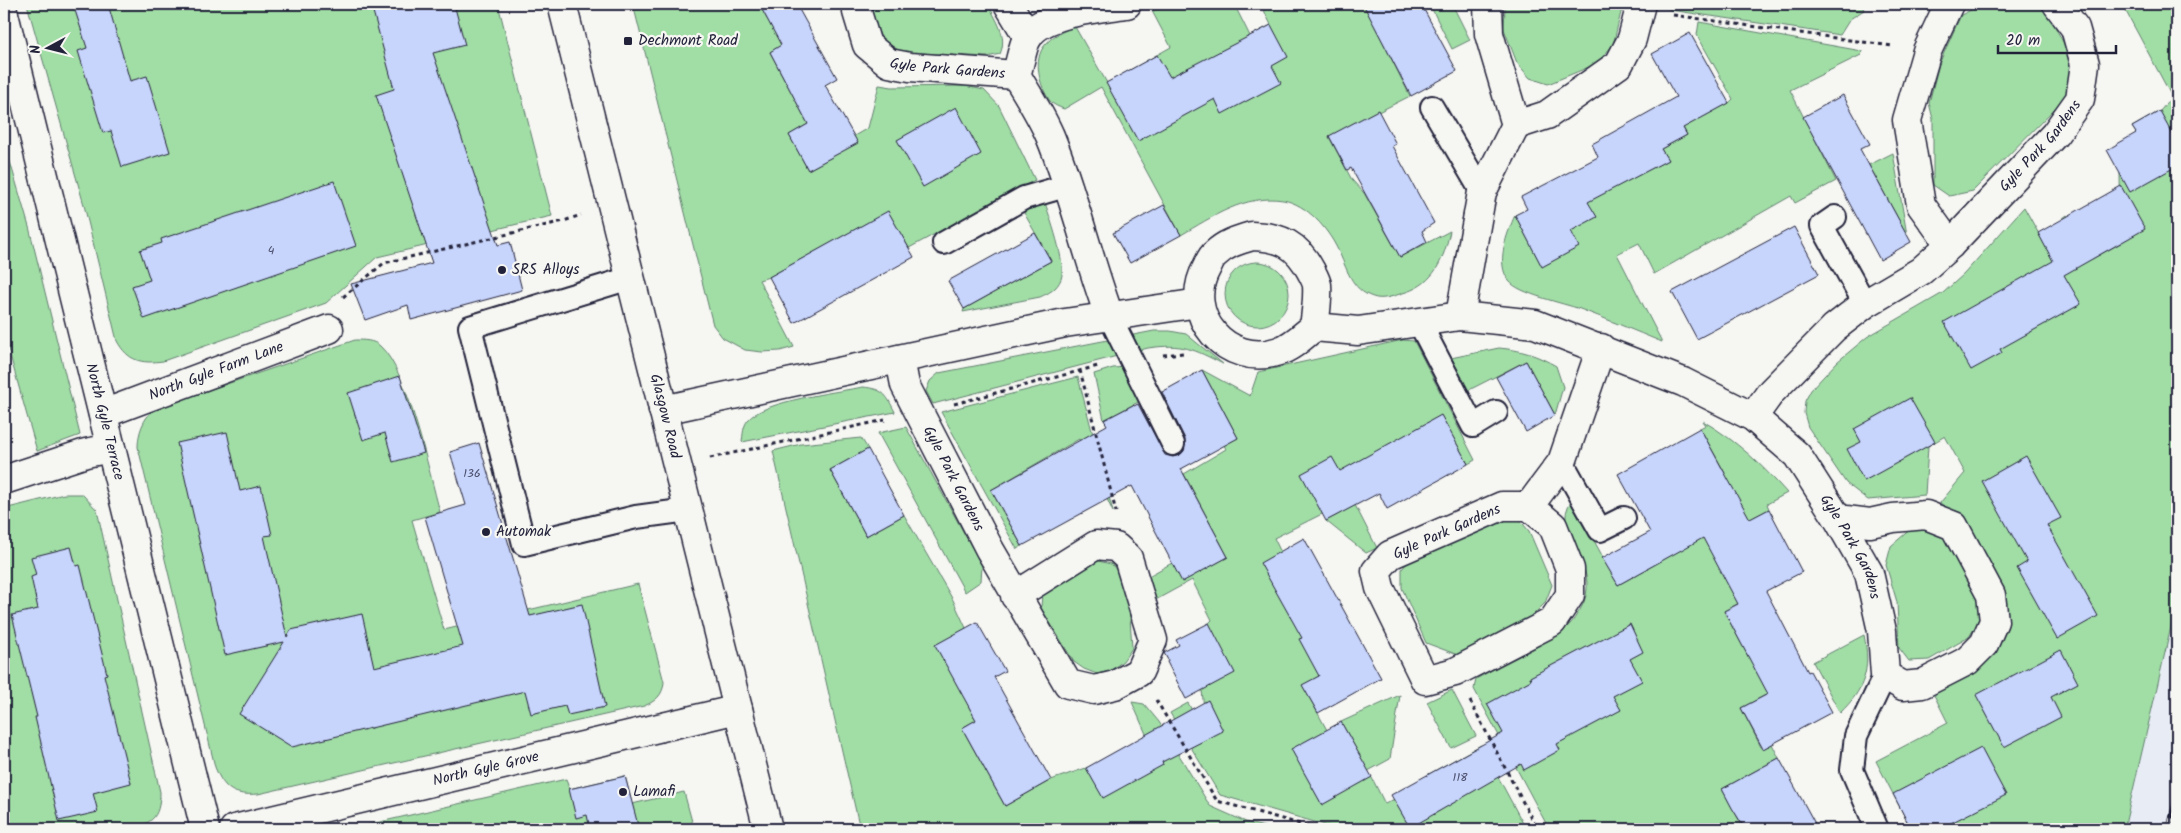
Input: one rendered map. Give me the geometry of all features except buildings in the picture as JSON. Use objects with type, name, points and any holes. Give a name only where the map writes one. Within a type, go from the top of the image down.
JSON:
[{"type":"street","name":"Glasgow Road","points":[[562,4],[768,829]]},
{"type":"street","name":"Gyle Park Gardens","points":[[858,4],[857,12],[867,45],[889,63],[910,67],[1016,75]]},
{"type":"street","points":[[1008,4],[1028,37]]},
{"type":"street","name":"Gyle Park Gardens","points":[[1109,315],[1069,184],[1049,134],[1016,75],[1028,37],[1046,20],[1092,9],[1127,4]]},
{"type":"street","points":[[1460,316],[1482,192],[1516,125],[1489,34],[1488,4]]},
{"type":"street","points":[[1949,4],[1927,51],[1907,120],[1921,205],[1950,245]]},
{"type":"street","name":"Gyle Park Gardens","points":[[1753,417],[1771,392],[1834,328],[1865,304],[1921,271],[1950,245],[2055,134],[2080,99],[2086,64],[2075,28],[2057,4]]},
{"type":"street","points":[[1516,125],[1547,115],[1619,64],[1632,39],[1641,7]]},
{"type":"street","name":"North Gyle Terrace","points":[[4,14],[205,829]]},
{"type":"street","points":[[1252,236],[1272,237],[1288,243],[1304,256],[1317,282],[1314,327],[1280,351],[1260,355],[1232,349],[1216,337],[1205,322],[1199,302],[1201,278],[1214,254],[1231,242],[1252,236]]},
{"type":"street","points":[[663,410],[1109,315],[1199,302]]},
{"type":"street","name":"Gyle Park Gardens","points":[[1314,327],[1358,331],[1460,316],[1536,324],[1601,348],[1683,382],[1753,417],[1797,455],[1838,519],[1868,573],[1882,630],[1885,675]]},
{"type":"street","name":"North Gyle Farm Lane","points":[[103,414],[329,329]]},
{"type":"street","points":[[1529,506],[1562,462],[1601,348]]},
{"type":"street","name":"Gyle Park Gardens","points":[[900,359],[904,385],[1015,596],[1068,684],[1094,690],[1115,685],[1139,672]]},
{"type":"street","points":[[4,480],[86,453],[112,448]]},
{"type":"street","name":"Gyle Park Gardens","points":[[1502,506],[1529,506],[1553,526],[1570,569],[1570,595],[1552,622],[1455,672],[1425,680],[1380,588],[1376,571],[1390,555],[1502,506]]},
{"type":"street","points":[[1838,519],[1870,523],[1893,518],[1926,515],[1954,526],[1991,595],[1994,622],[1984,644],[1967,661],[1922,684],[1903,686],[1885,675]]},
{"type":"street","points":[[1015,596],[1096,545],[1116,547],[1128,558],[1153,640],[1139,672]]},
{"type":"street","name":"North Gyle Grove","points":[[234,829],[738,709]]},
{"type":"lane","points":[[1432,107],[1482,192]]},
{"type":"lane","points":[[944,243],[1024,198],[1069,184]]},
{"type":"lane","points":[[1835,217],[1822,226],[1865,304]]},
{"type":"lane","points":[[630,278],[470,327],[524,544],[636,517],[688,510]]},
{"type":"lane","points":[[1109,315],[1173,444]]},
{"type":"lane","points":[[1419,322],[1473,426],[1496,412]]},
{"type":"lane","points":[[1562,462],[1600,530],[1624,518]]},
{"type":"lane","points":[[1877,829],[1852,770],[1856,736],[1885,675]]},
{"type":"path","points":[[1641,7],[1927,51]]},
{"type":"path","points":[[329,329],[324,312],[384,263],[564,222],[612,204]]},
{"type":"path","points":[[1080,370],[1128,558]]},
{"type":"path","points":[[1139,672],[1217,801],[1318,829]]},
{"type":"path","points":[[1455,672],[1537,829]]},
{"type":"shaded area","points":[[2177,601],[2177,829],[2124,829]]},
{"type":"green space","points":[[27,4],[498,4],[552,216],[377,257],[326,303],[163,361],[148,362],[136,360],[121,348],[117,341],[84,205]]},
{"type":"green space","points":[[633,4],[759,4],[767,19],[774,16],[787,42],[770,52],[808,124],[789,135],[808,170],[857,143],[854,136],[868,128],[879,85],[892,87],[965,86],[984,90],[999,106],[1035,180],[909,248],[888,212],[769,277],[759,280],[794,347],[780,351],[762,352],[745,350],[723,338],[713,325]]},
{"type":"green space","points":[[867,4],[988,4],[1002,34],[1003,41],[1000,54],[987,57],[902,52],[883,41],[867,9]]},
{"type":"green space","points":[[1174,4],[1234,4],[1250,36],[1271,25],[1261,4],[1387,4],[1393,16],[1375,26],[1410,96],[1329,137],[1352,180],[1364,193],[1400,257],[1450,231],[1445,251],[1431,276],[1416,288],[1394,296],[1377,298],[1366,294],[1351,278],[1334,242],[1323,226],[1308,212],[1292,202],[1283,200],[1255,200],[1229,208],[1181,235],[1101,87],[1064,109],[1050,101],[1043,88],[1038,66],[1041,51],[1051,39],[1075,27],[1107,83],[1171,47],[1152,11]]},
{"type":"green space","points":[[1452,4],[1470,40],[1452,49],[1430,5]]},
{"type":"green space","points":[[1510,4],[1623,4],[1613,45],[1596,64],[1548,84],[1530,78],[1517,63],[1504,29],[1505,8]]},
{"type":"green space","points":[[1661,4],[1861,4],[1864,10],[1850,19],[1840,35],[1670,10]]},
{"type":"green space","points":[[1983,4],[2043,4],[2073,61],[2073,80],[2065,98],[1973,191],[1949,196],[1933,185],[1933,119],[1929,103],[1939,64],[1961,15]]},
{"type":"green space","points":[[2122,4],[2177,4],[2177,601],[2124,829],[1911,829],[1876,761],[1948,723],[1933,693],[1994,640],[1960,527],[1947,508],[1940,503],[1965,473],[1945,436],[1928,446],[1925,495],[1868,500],[1846,483],[1808,427],[1804,413],[1805,401],[1811,390],[1837,362],[1867,337],[1943,293],[1964,274],[2024,207],[2051,256],[2075,243],[2062,219],[2067,215],[2092,259],[2121,243],[2120,173],[2136,133],[2132,127],[2160,111],[2172,97]]},
{"type":"green space","points":[[1699,22],[1862,51],[1861,55],[1790,90],[1836,181],[1795,203],[1791,196],[1654,274],[1639,243],[1617,254],[1662,342],[1580,309],[1542,298],[1514,286],[1505,274],[1503,257],[1506,239],[1515,215],[1542,266],[1588,201],[1668,160],[1661,149],[1687,135],[1683,127],[1729,103],[1733,99],[1697,35]]},
{"type":"green space","points":[[4,141],[29,227],[80,435],[37,451],[4,334]]},
{"type":"green space","points":[[1893,153],[1907,235],[1869,165]]},
{"type":"green space","points":[[1044,199],[1062,263],[1061,279],[1055,288],[1040,297],[963,312],[964,309],[1051,261],[1023,211]]},
{"type":"green space","points":[[1257,262],[1275,268],[1283,276],[1289,294],[1283,312],[1275,320],[1257,326],[1239,320],[1231,312],[1225,294],[1231,276],[1239,268]]},
{"type":"green space","points":[[1154,331],[1186,334],[1223,364],[1187,348],[1170,346],[1148,348],[933,404],[926,391],[930,381],[939,373]]},
{"type":"green space","points":[[355,340],[378,344],[390,359],[400,377],[417,424],[440,512],[412,520],[444,630],[638,584],[664,682],[662,691],[655,700],[644,706],[258,794],[242,794],[226,786],[215,767],[138,447],[140,431],[147,417],[154,409]]},
{"type":"green space","points":[[1403,340],[1414,341],[1475,460],[1468,464],[1441,416],[1358,504],[1322,514],[1274,538],[1312,617],[1319,676],[1303,686],[1327,730],[1372,778],[1385,804],[1426,782],[1429,774],[1481,745],[1526,829],[1339,829],[1220,795],[1170,713],[1188,703],[1207,738],[1202,690],[1209,623],[1212,620],[1192,580],[1150,603],[1143,579],[1172,563],[1183,581],[1228,557],[1184,474],[1226,449],[1224,445],[1238,438],[1202,370],[1250,396],[1258,372]]},
{"type":"green space","points":[[1499,348],[1529,354],[1556,366],[1563,387],[1555,415],[1526,361],[1463,393],[1446,359]]},
{"type":"green space","points":[[1127,367],[1144,399],[1104,420],[1094,374],[1113,368]]},
{"type":"green space","points":[[1078,377],[1113,512],[1079,439],[991,490],[1022,546],[1017,549],[941,412]]},
{"type":"green space","points":[[863,387],[875,389],[883,393],[895,412],[742,442],[746,422],[756,413],[801,398]]},
{"type":"green space","points":[[1703,421],[1748,454],[1787,493],[1767,504],[1769,509],[1723,534],[1769,587],[1724,611],[1749,658],[1779,688],[1741,708],[1762,749],[1772,744],[1779,758],[1722,789],[1744,829],[1549,829],[1474,689],[1476,679],[1559,633],[1570,624],[1580,610],[1586,594],[1587,579],[1566,525],[1566,512],[1572,500],[1618,585],[1668,557],[1654,529],[1642,519],[1725,473],[1700,428],[1706,425]]},
{"type":"green space","points":[[906,427],[982,566],[981,581],[965,592],[878,433]]},
{"type":"green space","points":[[861,438],[868,449],[830,470],[866,536],[904,515],[953,600],[966,628],[969,707],[976,720],[962,728],[1005,806],[1051,780],[1086,768],[1163,765],[1146,734],[1132,702],[1144,704],[1159,722],[1210,806],[1248,823],[1273,829],[860,829],[773,451],[801,444]]},
{"type":"green space","points":[[64,494],[82,494],[97,510],[160,792],[158,808],[152,819],[142,825],[127,829],[4,829],[4,509]]},
{"type":"green space","points":[[1355,505],[1377,548],[1366,553],[1326,521]]},
{"type":"green space","points":[[1518,518],[1529,531],[1552,585],[1545,603],[1531,617],[1458,655],[1426,643],[1402,588],[1402,569],[1412,557],[1504,519]]},
{"type":"green space","points":[[1913,527],[1928,528],[1943,534],[1980,600],[1982,616],[1969,637],[1929,660],[1909,661],[1899,648],[1897,602],[1886,565],[1891,546]]},
{"type":"green space","points":[[1094,560],[1111,564],[1123,577],[1129,602],[1132,648],[1123,661],[1110,671],[1097,674],[1084,669],[1074,662],[1041,608],[1042,593]]},
{"type":"green space","points":[[1864,635],[1867,658],[1864,678],[1855,695],[1840,713],[1813,662]]},
{"type":"green space","points":[[1452,690],[1476,736],[1451,748],[1427,702]]},
{"type":"green space","points":[[1400,695],[1390,759],[1368,771],[1341,722]]},
{"type":"green space","points":[[625,776],[632,804],[684,792],[694,829],[350,829],[566,779],[569,789]]},
{"type":"railway","points":[[2169,829],[2177,795]]},
{"type":"place","name":"Dechmont Road","points":[[628,41]]},
{"type":"place","name":"SRS Alloys","points":[[502,270]]},
{"type":"place","name":"Automak","points":[[486,532]]},
{"type":"place","name":"Lamafi","points":[[623,792]]}]
